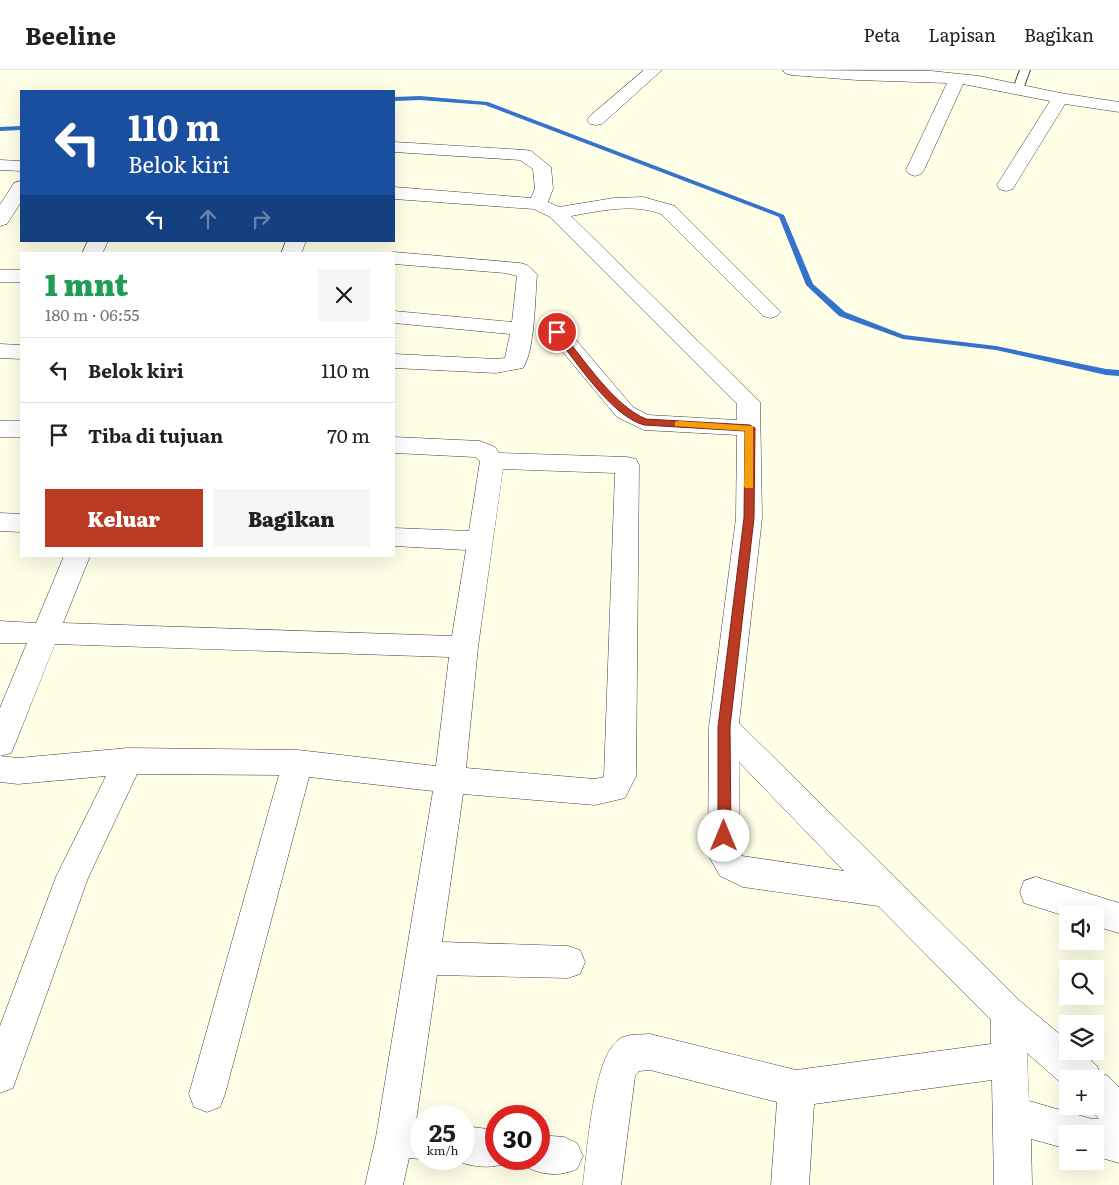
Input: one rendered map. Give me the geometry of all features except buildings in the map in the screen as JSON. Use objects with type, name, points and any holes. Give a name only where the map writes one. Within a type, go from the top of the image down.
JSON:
[{"type":"street","points":[[596,120],[654,70]]},
{"type":"street","points":[[791,70],[857,75],[931,76],[1119,107]]},
{"type":"street","points":[[915,170],[957,79]]},
{"type":"street","points":[[1006,185],[1060,98]]},
{"type":"street","points":[[395,147],[525,155],[542,167],[547,208],[741,393],[748,402],[750,428],[749,518],[724,727],[724,855],[728,864],[743,872],[886,892]]},
{"type":"street","points":[[0,164],[20,166]]},
{"type":"street","points":[[0,220],[20,189]]},
{"type":"street","points":[[395,194],[547,208],[628,203],[661,206],[668,210],[770,312]]},
{"type":"street","points":[[395,258],[520,269],[527,274],[522,329],[515,363],[506,366],[395,361]]},
{"type":"street","points":[[0,276],[20,276]]},
{"type":"street","points":[[395,317],[522,329]]},
{"type":"street","points":[[557,332],[618,406],[634,418],[644,422],[750,428]]},
{"type":"street","points":[[0,351],[20,352]]},
{"type":"street","points":[[0,429],[20,430]]},
{"type":"street","points":[[384,1185],[408,1139],[423,958],[450,780],[464,646],[492,461],[487,453],[480,449],[395,445]]},
{"type":"street","points":[[0,769],[18,771],[128,761],[298,763],[450,780],[595,792],[614,789],[621,776],[626,465],[492,461]]},
{"type":"street","points":[[0,522],[20,523]]},
{"type":"street","points":[[395,537],[480,541]]},
{"type":"street","points":[[0,744],[77,557]]},
{"type":"street","points":[[0,632],[464,646]]},
{"type":"street","points":[[724,727],[1008,1013],[1074,1070]]},
{"type":"street","points":[[0,1075],[72,877],[128,761]]},
{"type":"street","points":[[207,1094],[298,763]]},
{"type":"street","points":[[1036,892],[1119,918]]},
{"type":"street","points":[[423,958],[568,962]]},
{"type":"street","points":[[1008,1013],[1013,1185]]},
{"type":"street","points":[[602,1185],[617,1076],[621,1064],[630,1053],[650,1052],[796,1088],[1010,1060]]},
{"type":"street","points":[[790,1185],[796,1088]]},
{"type":"street","points":[[1104,1098],[1119,1113]]},
{"type":"street","points":[[1010,1115],[1059,1128]]},
{"type":"street","points":[[1104,1140],[1119,1144]]},
{"type":"lane","points":[[1018,89],[1025,70]]},
{"type":"waterway","points":[[395,99],[420,98],[486,103],[782,216],[810,285],[842,314],[903,337],[996,348],[1106,372],[1119,373]]},
{"type":"waterway","points":[[0,129],[20,128]]},
{"type":"slow traffic","points":[[679,424],[750,428],[749,486]]},
{"type":"route","points":[[557,332],[618,406],[634,418],[644,422],[750,428],[749,518],[724,727],[724,836]]}]
